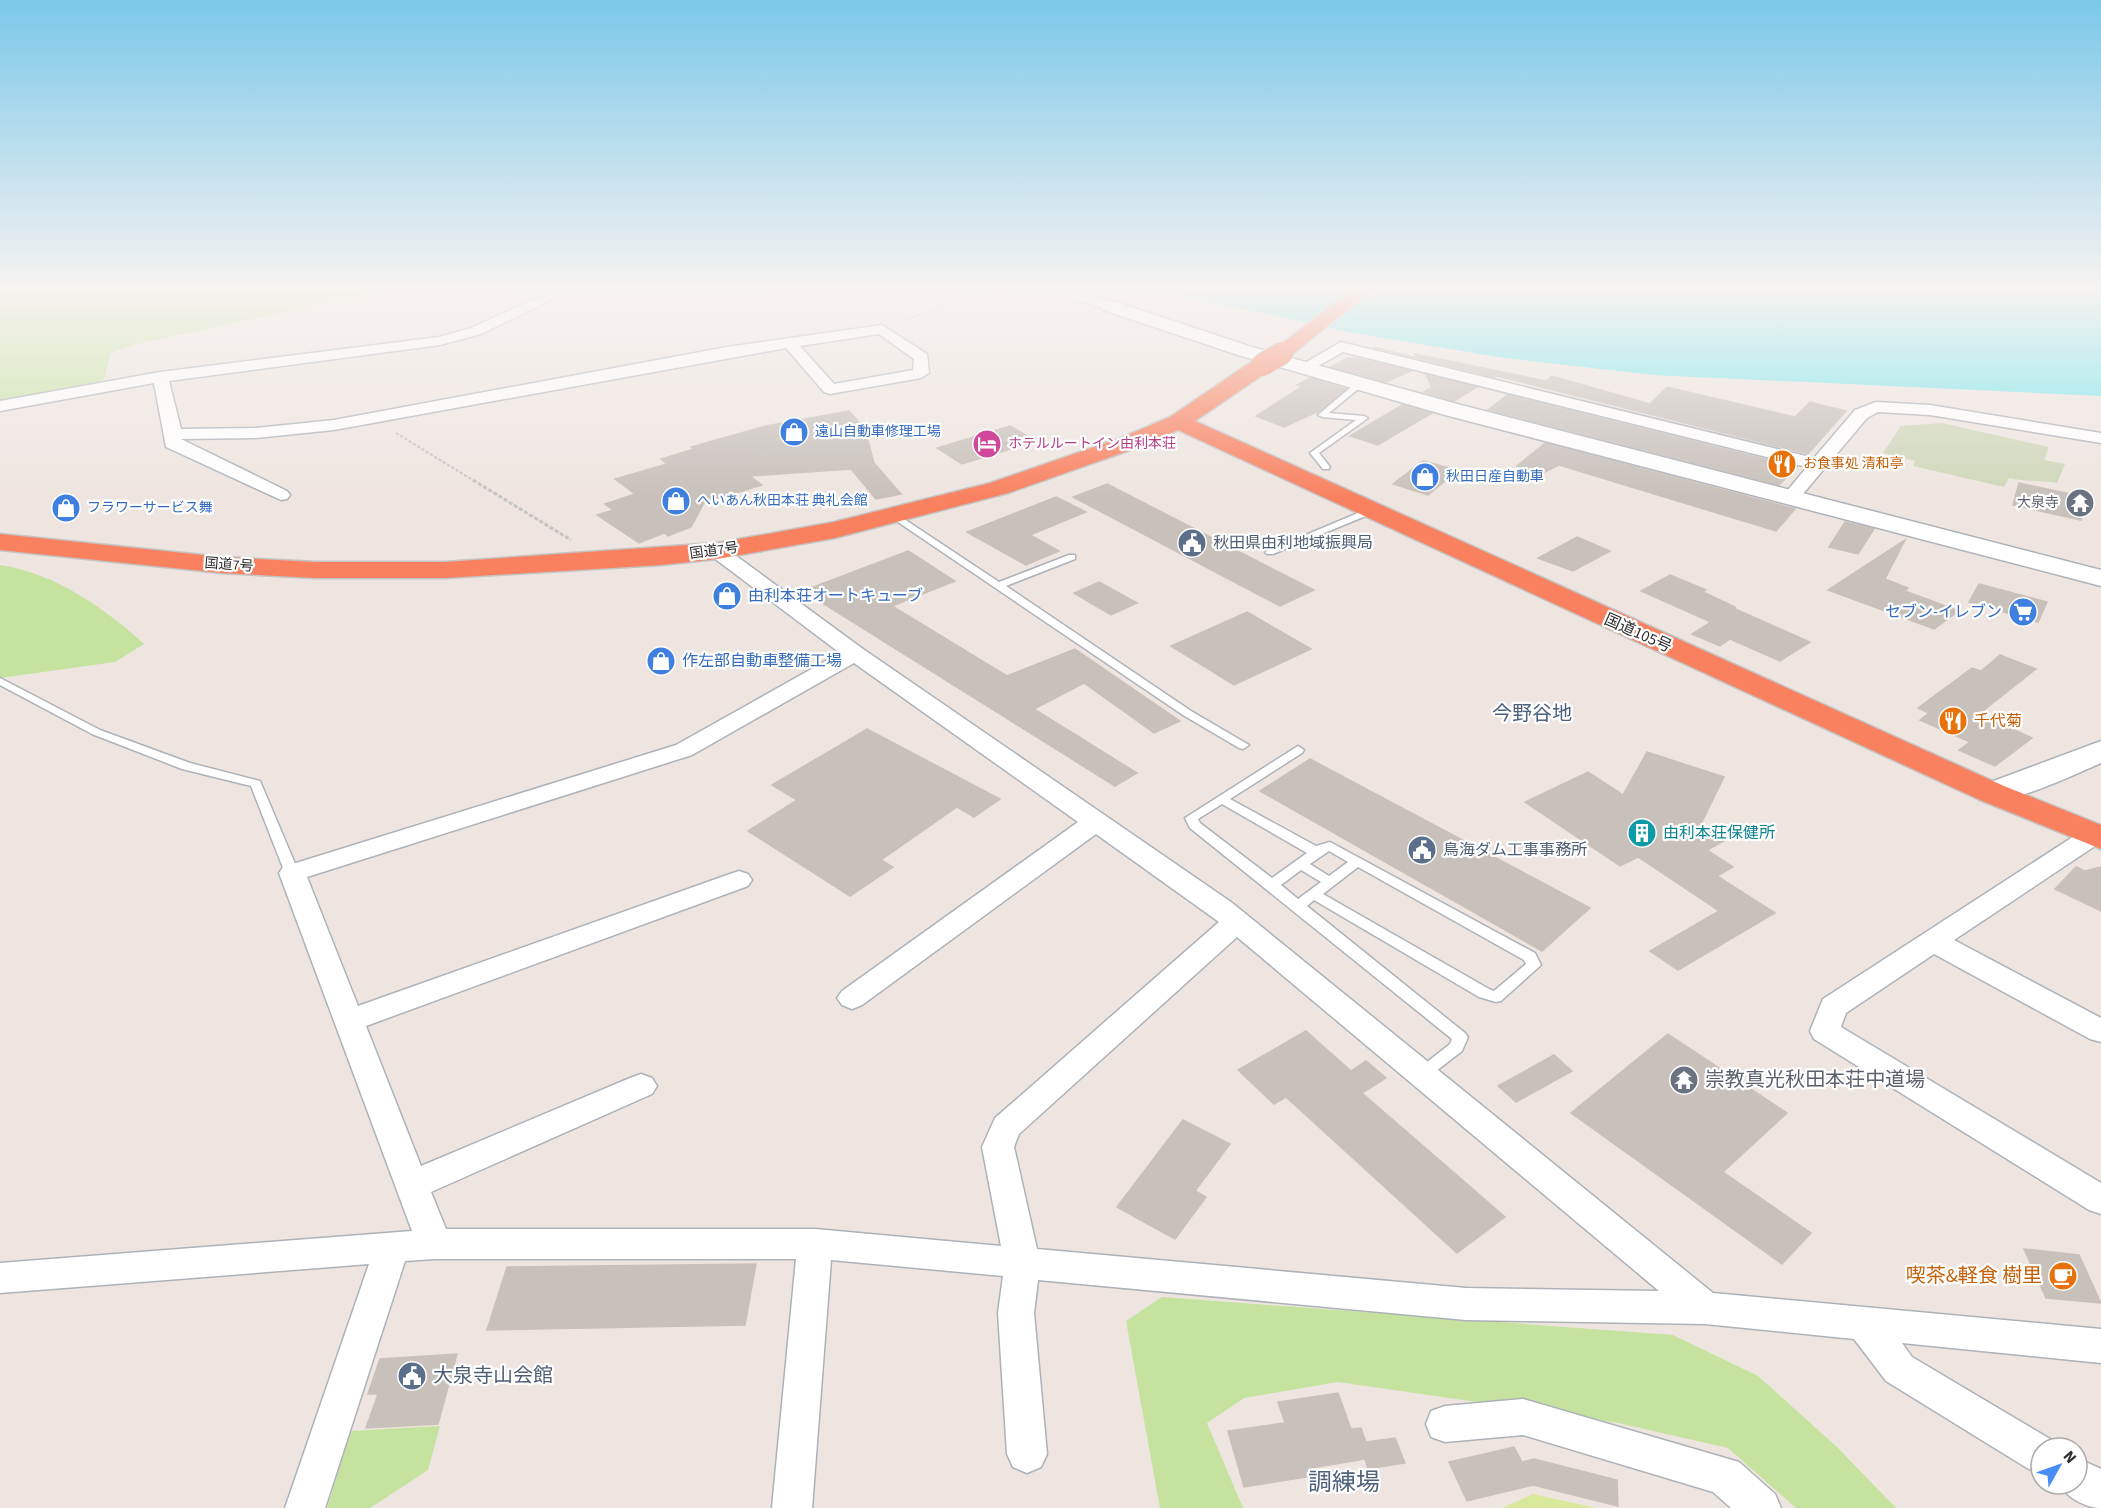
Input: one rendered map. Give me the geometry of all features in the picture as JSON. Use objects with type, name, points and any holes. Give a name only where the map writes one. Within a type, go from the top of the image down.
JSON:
[{"type":"highway","name":"国道7号","points":[[0,542],[222,565],[315,570],[445,570],[606,561],[717,551],[835,530],[999,488],[1131,442],[1178,422],[1275,357]]},
{"type":"highway","name":"国道105号","points":[[1178,422],[1992,794],[2097,836]]},
{"type":"street","points":[[0,406],[160,377],[313,357]]},
{"type":"street","points":[[174,434],[256,433],[334,425],[705,357]]},
{"type":"street","points":[[802,357],[827,388],[845,388],[921,373],[922,357]]},
{"type":"street","points":[[1271,357],[1360,384],[2101,578]]},
{"type":"street","points":[[1304,368],[1323,357]]},
{"type":"street","points":[[1383,357],[1817,464]]},
{"type":"street","points":[[160,377],[174,434],[172,443],[281,495]]},
{"type":"street","points":[[1791,498],[1861,414],[1876,407],[1930,410],[2101,438]]},
{"type":"street","points":[[717,551],[855,654],[1236,922],[1705,1308]]},
{"type":"street","points":[[434,1244],[292,873],[684,750],[855,654]]},
{"type":"street","points":[[1992,794],[2101,751]]},
{"type":"street","points":[[852,998],[1095,822]]},
{"type":"street","points":[[2097,836],[1833,1007],[1824,1031],[2101,1200]]},
{"type":"street","points":[[349,1021],[739,880]]},
{"type":"street","points":[[1027,1454],[1016,1313],[1022,1263],[998,1147],[1006,1126],[1236,922]]},
{"type":"street","points":[[1933,941],[2101,1030]]},
{"type":"street","points":[[412,1185],[641,1086]]},
{"type":"street","points":[[0,1278],[434,1244],[815,1244],[1466,1304],[1705,1308],[2101,1346]]},
{"type":"street","points":[[792,1508],[815,1244]]},
{"type":"street","points":[[305,1508],[392,1246]]},
{"type":"street","points":[[1865,1324],[1899,1369],[2029,1448]]},
{"type":"street","points":[[1445,1424],[1523,1417],[1725,1476],[1761,1508]]},
{"type":"lane","points":[[1326,467],[1314,453],[1364,418],[1322,415],[1360,384]]},
{"type":"lane","points":[[1270,552],[1370,511]]},
{"type":"lane","points":[[895,516],[1187,713],[1243,745]]},
{"type":"lane","points":[[998,586],[1072,557]]},
{"type":"lane","points":[[0,681],[96,732],[186,766],[256,784],[292,873]]},
{"type":"lane","points":[[1298,750],[1191,818],[1195,825],[1299,905],[1460,1037],[1457,1047],[1422,1074]]},
{"type":"lane","points":[[1222,799],[1316,852]]},
{"type":"lane","points":[[1272,885],[1316,852],[1330,846],[1530,957],[1534,965],[1496,997],[1484,993],[1314,894]]},
{"type":"lane","points":[[1299,905],[1358,861]]},
{"type":"lane","points":[[1300,864],[1330,882]]},
{"type":"path","points":[[372,418],[606,561]]},
{"type":"green space","points":[[0,357],[110,357],[104,379],[90,385],[0,402]]},
{"type":"green space","points":[[1942,423],[2049,447],[2044,460],[2065,464],[2057,483],[2009,478],[2004,487],[1913,466],[1915,461],[1883,453],[1901,426]]},
{"type":"green space","points":[[0,565],[40,576],[78,594],[144,644],[115,662],[0,678]]},
{"type":"green space","points":[[1162,1297],[1673,1335],[1758,1376],[1837,1447],[1896,1508],[1796,1508],[1728,1448],[1618,1423],[1338,1382],[1244,1398],[1207,1423],[1243,1508],[1160,1508],[1126,1321]]},
{"type":"green space","points":[[440,1426],[428,1470],[370,1508],[327,1508],[351,1431]]},
{"type":"green space","points":[[1533,1494],[1596,1508],[1502,1508]]},
{"type":"water","points":[[1500,357],[2101,357],[2101,396],[1653,375]]},
{"type":"building","points":[[1417,357],[1431,357],[1546,381],[1552,376],[1650,404],[1667,387],[1795,417],[1810,402],[1846,411],[1808,454]]},
{"type":"building","points":[[1347,358],[1411,371],[1386,382],[1331,367]]},
{"type":"building","points":[[1426,375],[1477,387],[1454,401],[1424,392],[1432,387]]},
{"type":"building","points":[[1310,378],[1346,389],[1319,411],[1284,427],[1256,416],[1303,386],[1297,385]]},
{"type":"building","points":[[1507,395],[1797,467],[1779,485],[1488,410]]},
{"type":"building","points":[[1402,405],[1432,413],[1378,445],[1350,436]]},
{"type":"building","points":[[849,411],[865,429],[874,463],[901,494],[876,499],[851,469],[750,476],[762,485],[704,503],[691,527],[668,536],[664,533],[639,543],[597,515],[613,510],[605,504],[635,494],[615,479],[667,464],[661,459],[694,449],[691,447],[766,426]]},
{"type":"building","name":"ホテルルートイン由利本荘","points":[[1010,426],[1036,441],[962,464],[937,448]]},
{"type":"building","points":[[1545,443],[1795,509],[1776,531],[1559,465],[1539,475],[1517,466]]},
{"type":"building","name":"秋田日産自動車","points":[[1423,461],[1458,470],[1428,495],[1393,484]]},
{"type":"building","points":[[2019,483],[2085,497],[2081,520],[2013,505]]},
{"type":"building","name":"秋田県由利地域振興局","points":[[1107,484],[1314,590],[1280,606],[1073,497]]},
{"type":"building","points":[[1056,497],[1086,512],[1030,535],[1059,551],[1026,565],[967,532]]},
{"type":"building","points":[[1845,522],[1874,529],[1858,554],[1829,547]]},
{"type":"building","points":[[1577,537],[1610,551],[1573,571],[1538,558]]},
{"type":"building","points":[[1905,540],[1885,579],[1908,588],[1905,591],[1959,611],[1934,629],[1828,590]]},
{"type":"building","points":[[908,551],[955,581],[892,606],[1007,676],[1075,649],[1180,721],[1154,733],[1084,683],[1034,709],[1137,773],[1115,786],[803,591]]},
{"type":"building","points":[[1670,575],[1706,590],[1703,592],[1735,607],[1733,608],[1810,642],[1780,661],[1730,639],[1720,646],[1692,634],[1711,622],[1641,591]]},
{"type":"building","points":[[1099,582],[1137,603],[1111,615],[1074,593]]},
{"type":"building","name":"セブン-イレブン","points":[[1979,584],[2047,602],[2038,622],[1969,602]]},
{"type":"building","points":[[1247,612],[1311,649],[1234,685],[1171,646]]},
{"type":"building","points":[[2000,655],[2036,669],[1979,714],[2032,738],[1995,766],[1959,750],[1970,742],[1920,720],[1929,713],[1918,708],[1972,668],[1981,671]]},
{"type":"building","points":[[867,729],[1000,799],[974,817],[957,807],[881,860],[893,867],[850,896],[748,831],[797,800],[772,785]]},
{"type":"building","points":[[1647,752],[1724,777],[1700,826],[1724,841],[1707,850],[1733,867],[1717,876],[1775,913],[1678,970],[1650,951],[1719,911],[1638,857],[1620,866],[1525,802],[1588,772],[1623,795]]},
{"type":"building","name":"鳥海ダム工事事務所","points":[[1310,759],[1590,908],[1542,951],[1260,791]]},
{"type":"building","points":[[2076,867],[2085,871],[2101,867],[2101,911],[2055,889]]},
{"type":"building","points":[[1306,1031],[1351,1071],[1366,1061],[1386,1078],[1362,1093],[1505,1217],[1457,1253],[1286,1097],[1274,1104],[1238,1070]]},
{"type":"building","points":[[1668,1034],[1787,1113],[1723,1172],[1811,1233],[1782,1264],[1571,1113]]},
{"type":"building","points":[[1554,1055],[1572,1071],[1516,1102],[1498,1086]]},
{"type":"building","points":[[1183,1120],[1230,1144],[1195,1191],[1206,1197],[1175,1239],[1117,1207]]},
{"type":"building","name":"喫茶&軽食 樹里","points":[[2024,1249],[2079,1255],[2101,1303],[2046,1298]]},
{"type":"building","points":[[756,1264],[745,1325],[487,1330],[507,1267]]},
{"type":"building","name":"大泉寺山会館","points":[[457,1354],[438,1424],[366,1428],[378,1394],[368,1394],[380,1359]]},
{"type":"building","points":[[1338,1393],[1351,1429],[1361,1428],[1366,1442],[1395,1438],[1405,1463],[1368,1469],[1365,1459],[1311,1468],[1313,1476],[1244,1487],[1228,1431],[1285,1423],[1278,1402]]},
{"type":"building","points":[[1514,1447],[1522,1462],[1534,1459],[1617,1480],[1618,1506],[1533,1485],[1467,1501],[1449,1462]]},
{"type":"place","name":"遠山自動車修理工場","points":[[794,432]]},
{"type":"place","name":"ホテルルートイン由利本荘","points":[[987,444]]},
{"type":"place","name":"お食事処 清和亭","points":[[1782,464]]},
{"type":"place","name":"秋田日産自動車","points":[[1425,477]]},
{"type":"place","name":"へいあん秋田本荘 典礼会館","points":[[676,501]]},
{"type":"place","name":"大泉寺","points":[[2080,503]]},
{"type":"place","name":"フラワーサービス舞","points":[[66,508]]},
{"type":"place","name":"秋田県由利地域振興局","points":[[1192,543]]},
{"type":"place","name":"由利本荘オートキューブ","points":[[727,596]]},
{"type":"place","name":"セブン-イレブン","points":[[2023,612]]},
{"type":"place","name":"作左部自動車整備工場","points":[[661,661]]},
{"type":"place","name":"千代菊","points":[[1953,721]]},
{"type":"place","name":"由利本荘保健所","points":[[1642,833]]},
{"type":"place","name":"鳥海ダム工事事務所","points":[[1422,850]]},
{"type":"place","name":"崇教真光秋田本荘中道場","points":[[1684,1080]]},
{"type":"place","name":"喫茶&軽食 樹里","points":[[2063,1276]]},
{"type":"place","name":"大泉寺山会館","points":[[412,1376]]},
{"type":"district","name":"今野谷地","points":[[1532,714]]},
{"type":"district","name":"調練場","points":[[1344,1482]]}]
